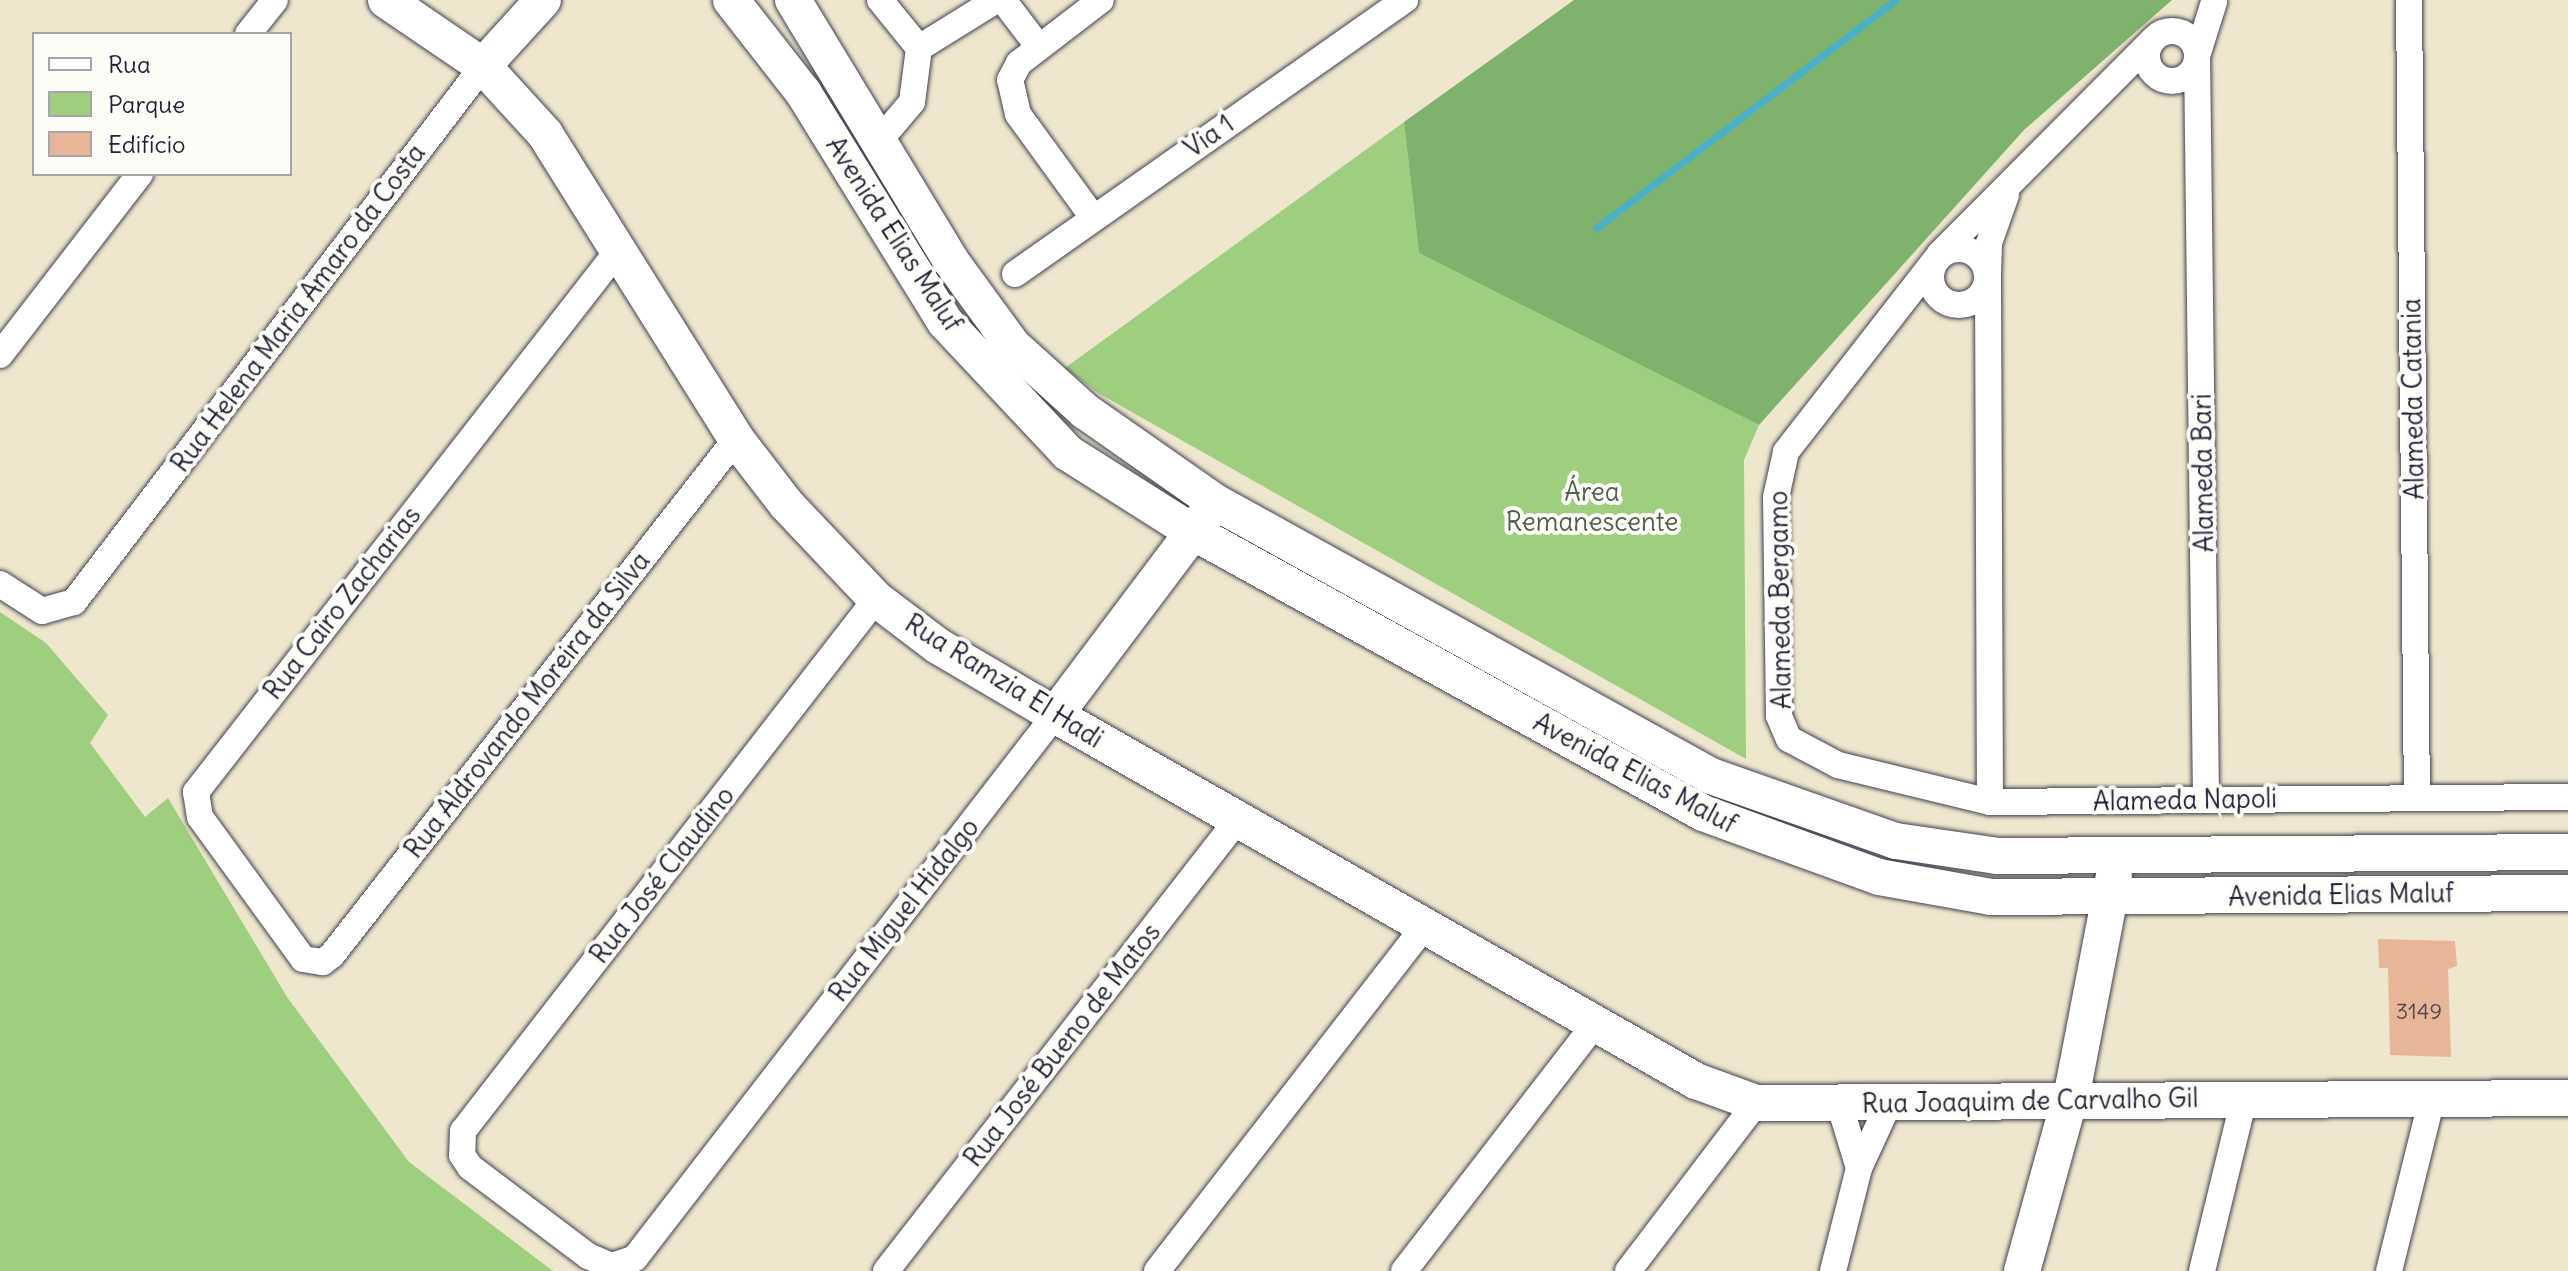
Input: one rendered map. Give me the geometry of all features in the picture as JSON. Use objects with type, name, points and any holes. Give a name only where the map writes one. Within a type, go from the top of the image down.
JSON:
[{"type":"street","points":[[250,32],[275,0]]},
{"type":"street","name":"Rua Ramzia El Hadi","points":[[386,0],[483,66],[545,134],[620,248],[736,439],[787,505],[876,599],[938,646],[1055,715],[1523,980]]},
{"type":"street","name":"Rua Helena Maria Amaro da Costa","points":[[0,584],[53,612],[74,602],[483,66],[543,0]]},
{"type":"street","name":"Avenida Elias Maluf","points":[[731,0],[803,92],[945,322],[1015,402],[1068,453],[1193,532],[1703,813],[1794,851],[1879,877],[1991,897],[2114,899],[2568,893]]},
{"type":"street","points":[[753,29],[791,0]]},
{"type":"street","name":"Avenida Elias Maluf","points":[[791,0],[1013,346],[1085,411],[1215,502],[1638,738],[1803,814],[1896,841],[1997,856],[2568,852]]},
{"type":"street","points":[[919,48],[996,0]]},
{"type":"street","points":[[1003,0],[1038,46]]},
{"type":"street","points":[[1092,216],[1010,97],[1019,63],[1101,0]]},
{"type":"street","name":"Via 1","points":[[1015,274],[1092,216],[1405,0]]},
{"type":"street","name":"Alameda Catania","points":[[2409,0],[2417,798]]},
{"type":"street","name":"Alameda Bergamo","points":[[1808,754],[1789,739],[1779,716],[1778,474],[1796,434],[1940,254],[2158,37],[2216,1]]},
{"type":"street","name":"Alameda Bergamo","points":[[2197,56],[2216,1]]},
{"type":"street","points":[[803,92],[854,143],[879,141],[912,102],[919,48],[892,2]]},
{"type":"street","points":[[2187,36],[2197,56],[2189,75],[2163,79],[2147,59],[2158,37],[2187,36]]},
{"type":"street","name":"Alameda Bari","points":[[2197,56],[2206,800]]},
{"type":"street","name":"Alameda Bergamo","points":[[2100,96],[2163,79]]},
{"type":"street","name":"Alameda Bari","points":[[2163,79],[2186,106],[2200,146]]},
{"type":"street","points":[[0,355],[138,176]]},
{"type":"street","name":"Alameda Bergamo","points":[[1990,802],[1991,359],[1988,274],[1996,218],[2013,181]]},
{"type":"street","name":"Rua Cairo Zacharias","points":[[313,963],[297,952],[200,817],[196,792],[620,248]]},
{"type":"street","points":[[1949,304],[1978,298],[1988,274],[1975,253],[1940,254],[1930,280],[1991,359]]},
{"type":"street","name":"Alameda Bergamo","points":[[1884,326],[1949,304]]},
{"type":"street","name":"Rua Aldrovando Moreira da Silva","points":[[313,963],[332,955],[736,439]]},
{"type":"street","points":[[1193,532],[1215,502]]},
{"type":"street","name":"Rua Miguel Hidalgo","points":[[600,1264],[635,1258],[1193,532]]},
{"type":"street","name":"Rua José Claudino","points":[[600,1264],[462,1155],[463,1131],[876,599]]},
{"type":"street","name":"Alameda Napoli","points":[[1808,754],[1990,802],[2568,797]]},
{"type":"street","name":"Rua José Bueno de Matos","points":[[886,1271],[1238,819]]},
{"type":"street","points":[[2022,1271],[2068,1101],[2114,899],[2115,857]]},
{"type":"street","points":[[1157,1271],[1425,926]]},
{"type":"street","name":"Rua Joaquim de Carvalho Gil","points":[[1523,980],[1696,1081],[1756,1103],[2568,1098]]},
{"type":"street","points":[[1404,1271],[1596,1023]]},
{"type":"street","points":[[2202,1271],[2244,1099]]},
{"type":"street","points":[[2389,1271],[2432,1099]]},
{"type":"street","points":[[1629,1270],[1756,1103]]},
{"type":"street","points":[[1839,1103],[1859,1168]]},
{"type":"street","points":[[1833,1271],[1859,1168],[1889,1103]]},
{"type":"green space","points":[[1574,0],[2172,0],[2024,130],[1759,425],[1419,253],[1404,122]]},
{"type":"green space","name":"Área Remanescente","points":[[1404,122],[1419,253],[1759,425],[1744,460],[1746,759],[1098,393],[1065,368]]},
{"type":"green space","points":[[0,612],[46,643],[108,715],[90,743],[145,817],[168,798],[287,997],[409,1162],[553,1271],[0,1271]]},
{"type":"building","points":[[2378,939],[2455,941],[2457,966],[2448,969],[2451,1057],[2390,1055],[2388,968],[2379,968]]},
{"type":"waterway","points":[[1596,228],[1895,0]]}]
